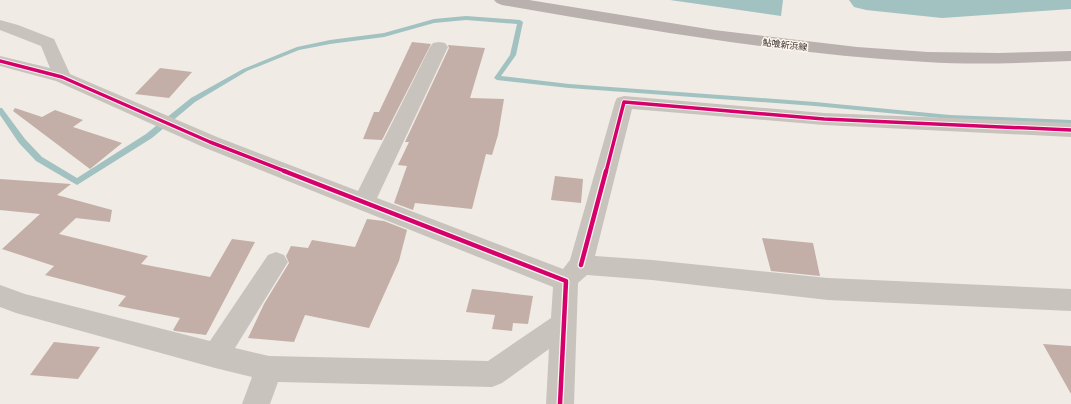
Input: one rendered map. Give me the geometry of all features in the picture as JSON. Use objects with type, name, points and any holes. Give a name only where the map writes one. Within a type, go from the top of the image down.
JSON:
[{"type":"main road","name":"鮎喰新浜線","points":[[502,0],[735,39],[842,52],[938,58],[1039,58],[1071,56]]},
{"type":"street","points":[[0,25],[12,28],[48,43],[62,77]]},
{"type":"street","points":[[364,202],[439,47]]},
{"type":"street","points":[[0,60],[62,77],[210,142],[364,202],[574,273],[652,270],[828,289],[1071,300]]},
{"type":"street","points":[[560,404],[564,324],[574,273],[624,102],[824,119],[1071,130]]},
{"type":"street","points":[[215,356],[276,262]]},
{"type":"street","points":[[0,296],[25,305],[269,369],[492,374],[564,324]]},
{"type":"street","points":[[256,404],[269,369]]},
{"type":"water","points":[[670,0],[783,0],[781,16]]},
{"type":"building","points":[[412,42],[431,44],[382,140],[363,139],[374,112],[379,112]]},
{"type":"building","points":[[448,45],[485,48],[470,98],[504,99],[498,135],[492,155],[486,154],[472,209],[415,203],[413,210],[394,203],[407,166],[398,165],[409,142],[405,142],[449,48]]},
{"type":"building","points":[[160,68],[192,72],[169,98],[135,94]]},
{"type":"building","points":[[15,108],[42,117],[55,110],[83,120],[73,127],[122,143],[90,169],[13,111]]},
{"type":"building","points":[[555,176],[583,179],[581,203],[551,200]]},
{"type":"building","points":[[0,179],[71,184],[57,195],[112,210],[110,222],[76,218],[59,234],[148,256],[141,264],[210,277],[232,239],[255,242],[206,335],[175,331],[173,330],[180,318],[118,306],[126,296],[45,275],[54,266],[2,249],[40,214],[0,210]]},
{"type":"building","points":[[367,219],[384,221],[407,230],[399,261],[369,328],[305,315],[294,342],[248,338],[264,304],[289,263],[286,256],[291,246],[308,248],[312,240],[355,247]]},
{"type":"building","points":[[762,238],[813,243],[820,276],[771,271]]},
{"type":"building","points":[[472,289],[533,296],[528,324],[513,323],[512,331],[492,329],[495,315],[466,312]]},
{"type":"building","points":[[54,342],[100,347],[78,379],[30,375]]},
{"type":"building","points":[[1043,344],[1071,346],[1071,394]]},
{"type":"waterway","points":[[866,0],[942,8],[1065,0]]},
{"type":"waterway","points":[[0,110],[22,141],[39,159],[77,182],[149,136],[193,100],[245,70],[297,49],[330,42],[384,35],[434,21],[466,18],[520,22],[513,55],[497,78],[569,86],[815,104],[950,117],[1071,122]]},
{"type":"cycle path","points":[[0,61],[62,77],[210,142],[566,281],[560,404]]},
{"type":"cycle path","points":[[581,265],[624,102],[824,119],[1071,130]]}]
